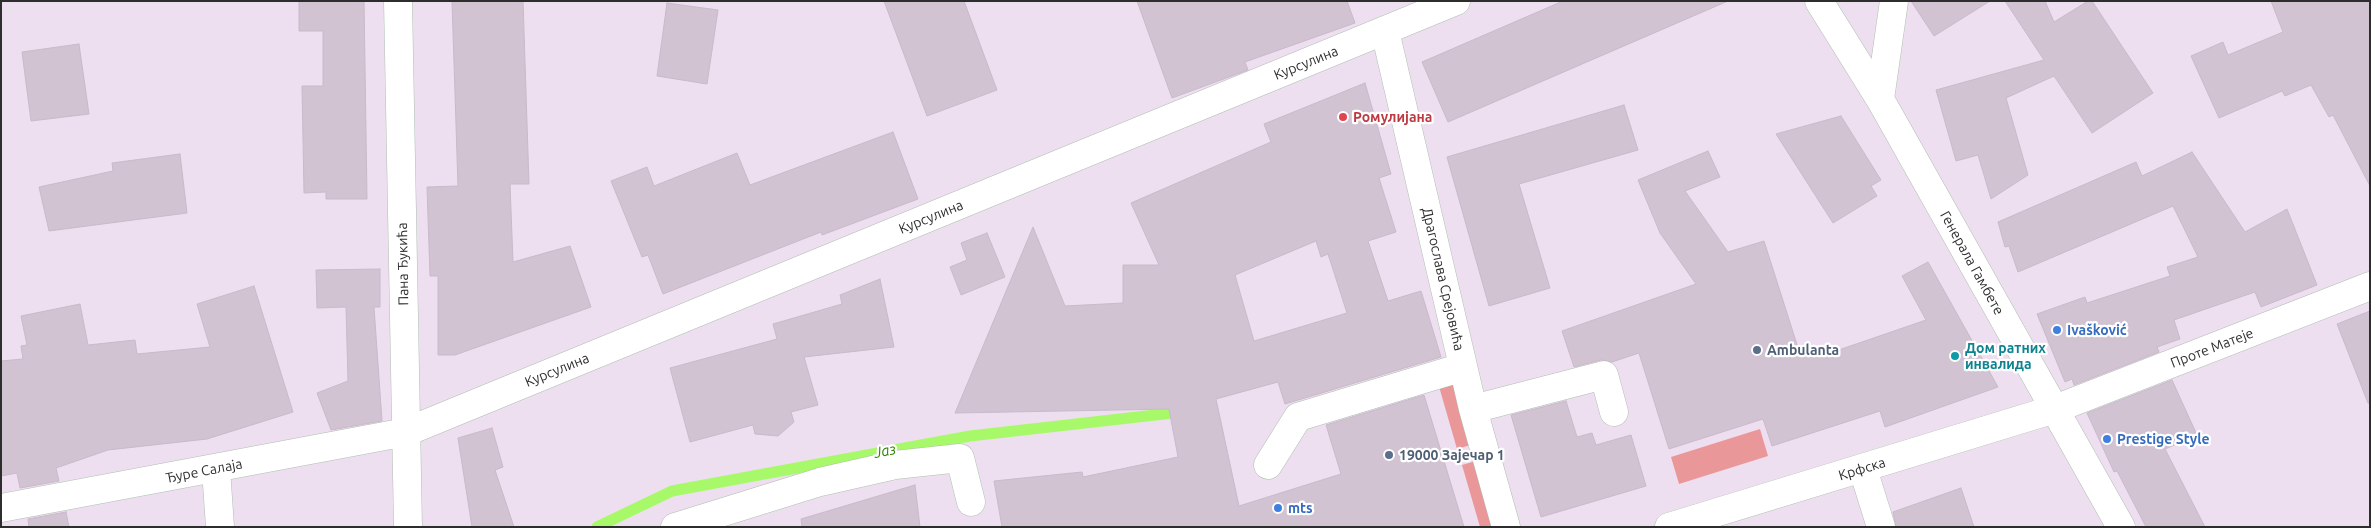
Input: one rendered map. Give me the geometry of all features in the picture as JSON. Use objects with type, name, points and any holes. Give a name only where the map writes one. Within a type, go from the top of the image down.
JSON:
[{"type":"street","name":"Пана Ђукића","points":[[398,1],[408,527]]},
{"type":"street","name":"Курсулина","points":[[406,432],[1456,1]]},
{"type":"street","name":"Генерала Гамбете","points":[[1820,1],[1880,100],[2121,527]]},
{"type":"street","points":[[1880,100],[1894,1]]},
{"type":"street","name":"Драгослава Срејовића","points":[[1385,30],[1473,409],[1506,527]]},
{"type":"street","name":"Проте Матеје","points":[[2055,409],[2370,286]]},
{"type":"street","points":[[1268,465],[1298,416],[1463,367]]},
{"type":"street","points":[[1473,409],[1604,375],[1614,412]]},
{"type":"street","name":"Крфска","points":[[1669,527],[1698,523],[2055,409]]},
{"type":"street","name":"Ђуре Салаја","points":[[1,508],[406,432]]},
{"type":"street","points":[[675,527],[820,482],[895,465],[960,458],[971,502]]},
{"type":"street","points":[[216,469],[220,527]]},
{"type":"street","points":[[1863,469],[1882,527]]},
{"type":"shaded area","points":[[1455,379],[1474,444],[1457,449],[1438,383]]},
{"type":"shaded area","points":[[1760,429],[1768,456],[1679,484],[1671,457]]},
{"type":"shaded area","points":[[1479,460],[1497,527],[1480,527],[1462,465]]},
{"type":"building","points":[[299,1],[364,1],[367,199],[326,199],[326,192],[304,193],[302,86],[323,86],[323,31],[299,31]]},
{"type":"building","points":[[452,1],[523,1],[529,184],[510,184],[513,262],[570,246],[591,307],[455,355],[438,355],[438,276],[430,276],[427,187],[458,186]]},
{"type":"building","points":[[884,1],[964,1],[997,90],[927,116]]},
{"type":"building","points":[[1137,1],[1347,1],[1355,23],[1245,62],[1248,70],[1172,98]]},
{"type":"building","points":[[1563,1],[1728,1],[1448,122],[1422,62]]},
{"type":"building","points":[[1911,1],[1990,1],[1934,36]]},
{"type":"building","points":[[2005,1],[2045,1],[2054,22],[2088,1],[2092,1],[2153,93],[2092,133],[2054,76],[2006,98],[2028,175],[1991,199],[1978,155],[1956,161],[1936,90],[2044,60]]},
{"type":"building","points":[[2271,1],[2370,1],[2370,186],[2333,115],[2329,117],[2311,85],[2285,96],[2282,91],[2219,118],[2191,56],[2223,42],[2228,55],[2283,32]]},
{"type":"building","points":[[667,3],[718,10],[707,84],[657,76]]},
{"type":"building","points":[[79,44],[89,114],[31,121],[22,52]]},
{"type":"building","points":[[1365,83],[1391,174],[1379,178],[1396,232],[1368,241],[1388,301],[1421,291],[1441,357],[1285,404],[1278,382],[1216,399],[1239,506],[1341,474],[1326,425],[1424,395],[1464,527],[1002,527],[994,481],[1082,472],[1083,477],[1178,457],[1169,409],[955,413],[1033,227],[1065,306],[1123,303],[1123,265],[1159,265],[1131,203],[1271,142],[1264,124]],"holes":[[[1316,241],[1321,257],[1328,254],[1347,313],[1254,341],[1235,275]]]},
{"type":"building","points":[[1624,105],[1638,150],[1519,184],[1550,288],[1489,306],[1447,157]]},
{"type":"building","points":[[1841,116],[1881,180],[1871,186],[1877,196],[1833,223],[1776,134]]},
{"type":"building","points":[[893,132],[918,199],[822,235],[821,232],[663,294],[648,255],[642,257],[611,181],[647,167],[654,186],[737,153],[750,185]]},
{"type":"building","points":[[1708,151],[1720,177],[1685,191],[1728,252],[1764,241],[1800,354],[1827,345],[1830,353],[1926,320],[1902,276],[1928,262],[1998,387],[1885,427],[1880,411],[1772,446],[1763,419],[1669,449],[1639,353],[1612,362],[1601,360],[1574,367],[1562,331],[1696,284],[1660,233],[1638,180]]},
{"type":"building","points":[[2192,152],[2245,232],[2287,209],[2317,285],[2261,307],[2255,292],[2174,320],[2180,339],[2157,347],[2159,352],[2074,385],[2072,379],[2065,382],[2037,314],[2085,297],[2087,303],[2170,276],[2167,267],[2198,257],[2173,206],[2018,272],[2009,246],[2005,247],[1998,222],[2136,162],[2142,176]]},
{"type":"building","points":[[180,154],[187,213],[49,231],[39,187],[113,171],[112,163]]},
{"type":"building","points":[[987,233],[1005,277],[961,295],[950,267],[967,260],[961,243]]},
{"type":"building","points":[[380,269],[380,307],[374,307],[382,421],[331,430],[317,393],[348,381],[346,307],[317,308],[316,270]]},
{"type":"building","points":[[880,279],[894,347],[804,357],[818,405],[791,412],[794,422],[778,436],[755,434],[753,425],[690,442],[670,368],[777,339],[773,324],[842,304],[840,295]]},
{"type":"building","points":[[254,286],[293,412],[207,439],[108,450],[56,468],[59,481],[20,488],[17,473],[1,476],[1,361],[23,359],[21,346],[27,345],[21,316],[80,304],[88,345],[135,340],[137,354],[210,347],[197,304]]},
{"type":"building","points":[[2370,311],[2370,403],[2368,403],[2337,324]]},
{"type":"building","points":[[2172,380],[2197,435],[2165,449],[2205,527],[2146,527],[2117,471],[2114,472],[2087,413]]},
{"type":"building","points":[[1566,401],[1577,437],[1592,433],[1596,445],[1631,435],[1646,486],[1541,517],[1511,415]]},
{"type":"building","points":[[492,428],[503,467],[495,470],[514,527],[472,527],[458,438]]},
{"type":"building","points":[[915,485],[920,527],[802,527],[801,519]]},
{"type":"building","points":[[1961,488],[1974,527],[1896,527],[1893,512]]},
{"type":"building","points":[[66,512],[69,527],[29,527],[28,519]]},
{"type":"waterway","name":"Јаз","points":[[597,527],[672,491],[970,436],[1182,412]]},
{"type":"place","name":"Ромулијана","points":[[1343,117]]},
{"type":"place","name":"Ivašković","points":[[2057,330]]},
{"type":"place","name":"Ambulanta","points":[[1757,350]]},
{"type":"place","name":"Дом ратних инвалида","points":[[1955,356]]},
{"type":"place","name":"Prestige Style","points":[[2107,439]]},
{"type":"place","name":"19000 Зајечар 1","points":[[1389,455]]},
{"type":"place","name":"mts","points":[[1278,508]]}]
